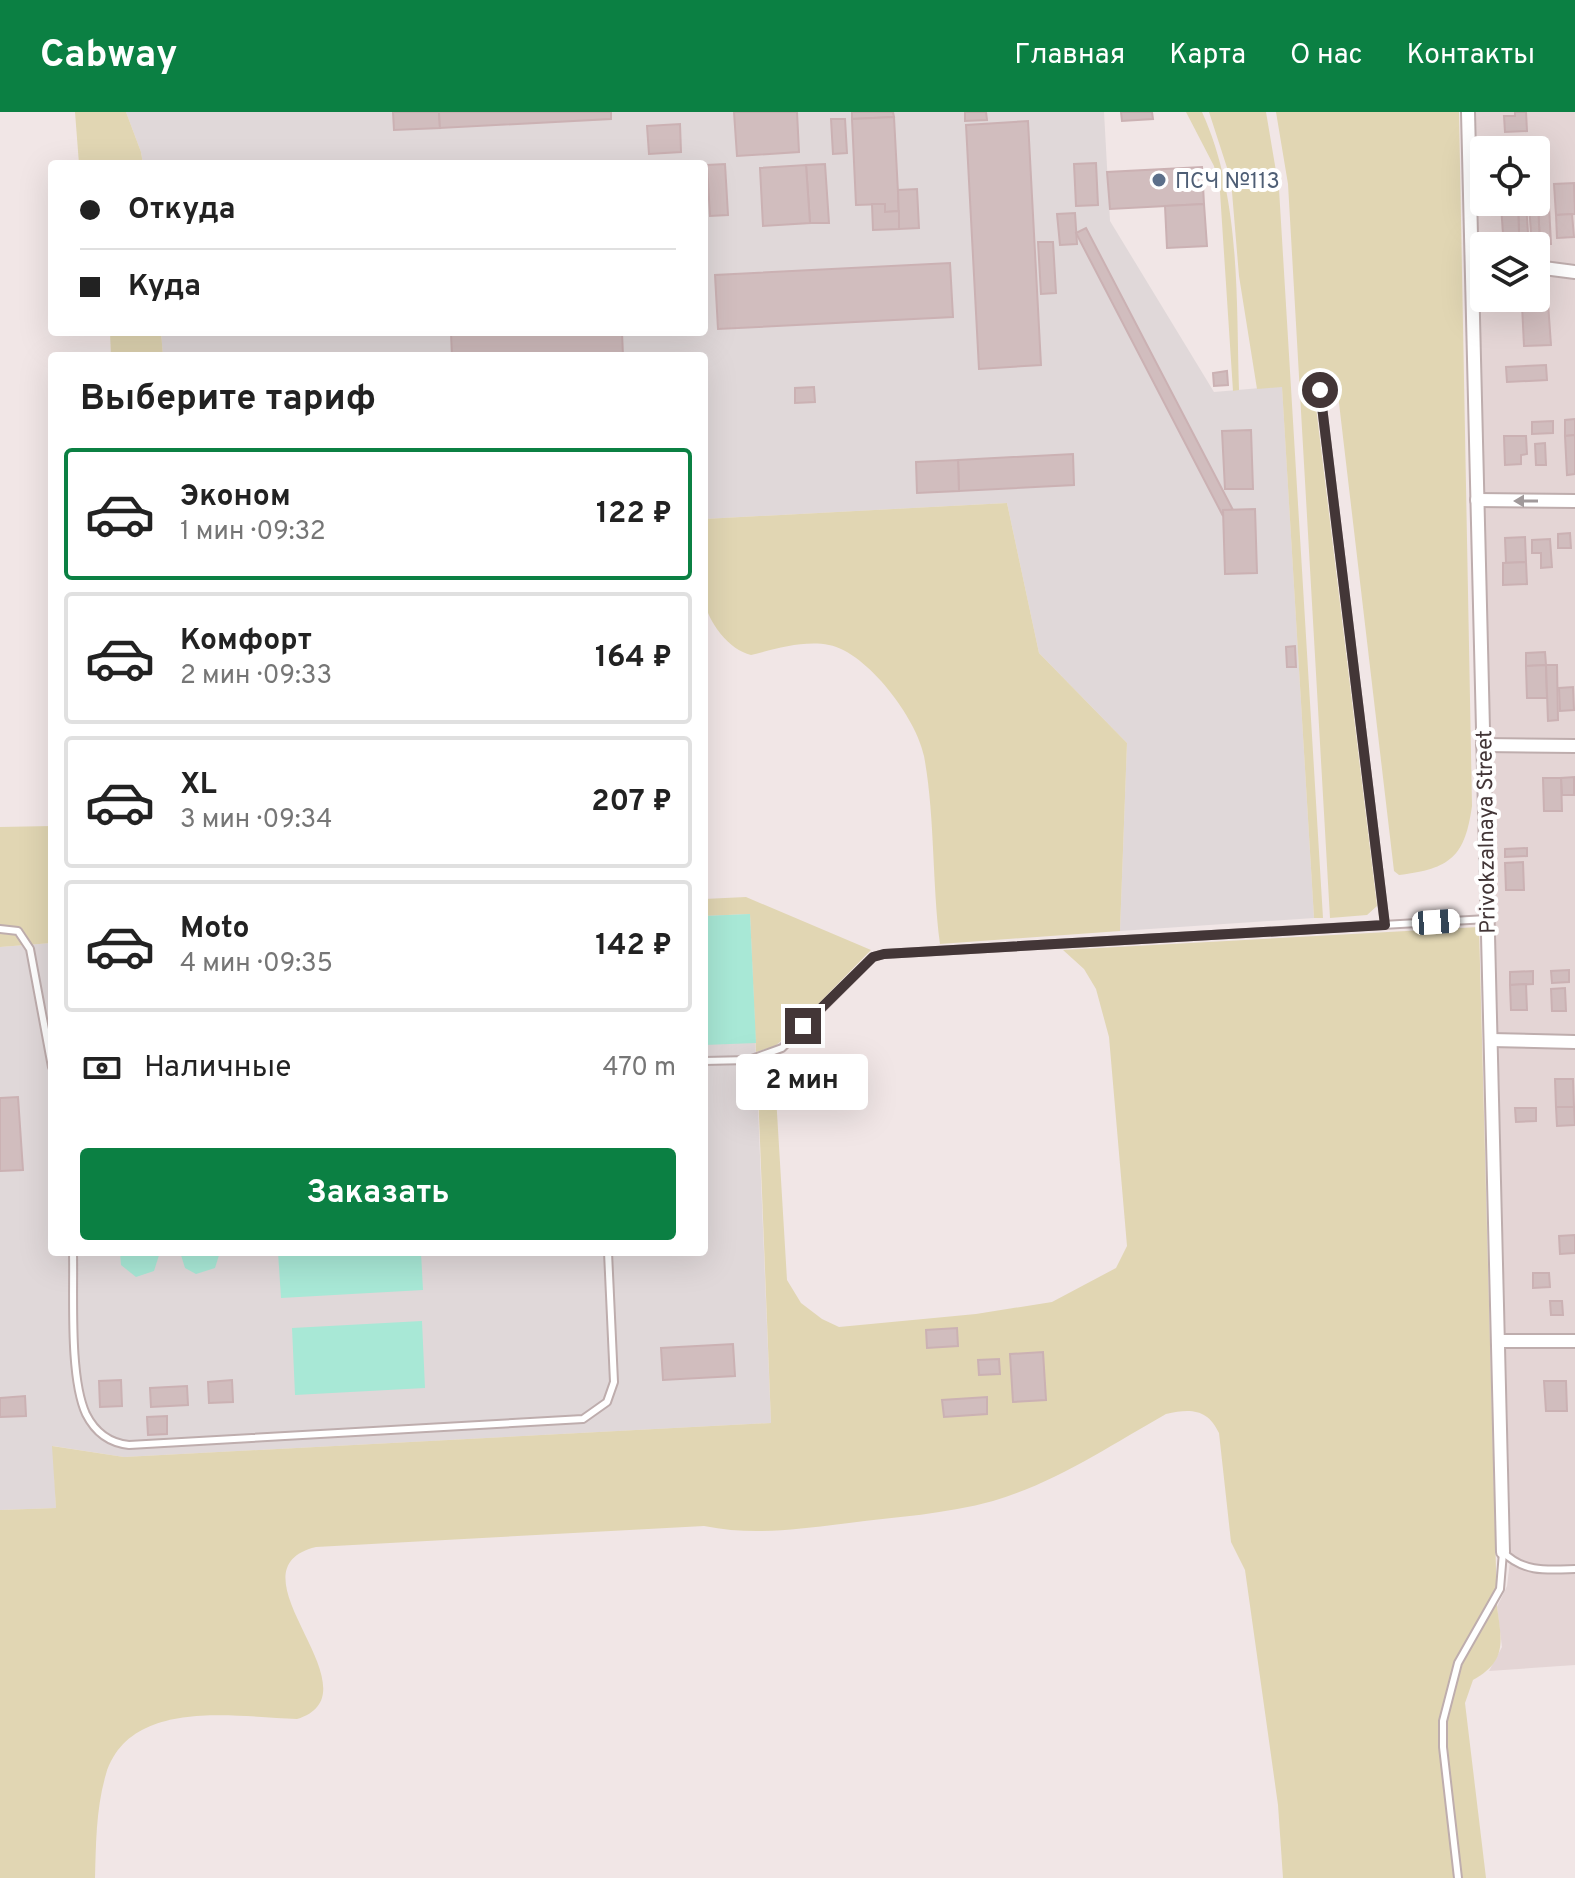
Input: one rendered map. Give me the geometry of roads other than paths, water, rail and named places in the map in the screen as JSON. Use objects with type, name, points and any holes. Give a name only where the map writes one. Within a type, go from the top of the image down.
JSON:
[{"type":"street","name":"Privokzalnaya Street","points":[[1468,112],[1477,232]]},
{"type":"street","points":[[1550,269],[1575,272]]},
{"type":"street","name":"Privokzalnaya Street","points":[[1478,312],[1477,500],[1503,1552]]},
{"type":"street","points":[[1477,500],[1575,501]]},
{"type":"street","points":[[1483,745],[1575,746]]},
{"type":"street","points":[[1491,1040],[1575,1042]]},
{"type":"street","points":[[1498,1341],[1575,1341]]},
{"type":"lane","points":[[1320,390],[1385,925]]},
{"type":"lane","points":[[708,1061],[749,1060],[782,1048],[873,957],[884,954],[1487,919]]},
{"type":"lane","points":[[0,929],[18,931],[30,949],[48,1041]]},
{"type":"lane","points":[[73,1256],[77,1369],[85,1412],[103,1436],[129,1445],[583,1419],[607,1402],[614,1382],[608,1256]]},
{"type":"lane","points":[[1503,1552],[1511,1560],[1531,1569],[1575,1569]]},
{"type":"lane","points":[[1458,1878],[1443,1747],[1443,1721],[1458,1663],[1500,1589],[1503,1552]]},
{"type":"place","name":"ПСЧ №113","points":[[1159,180]]}]
